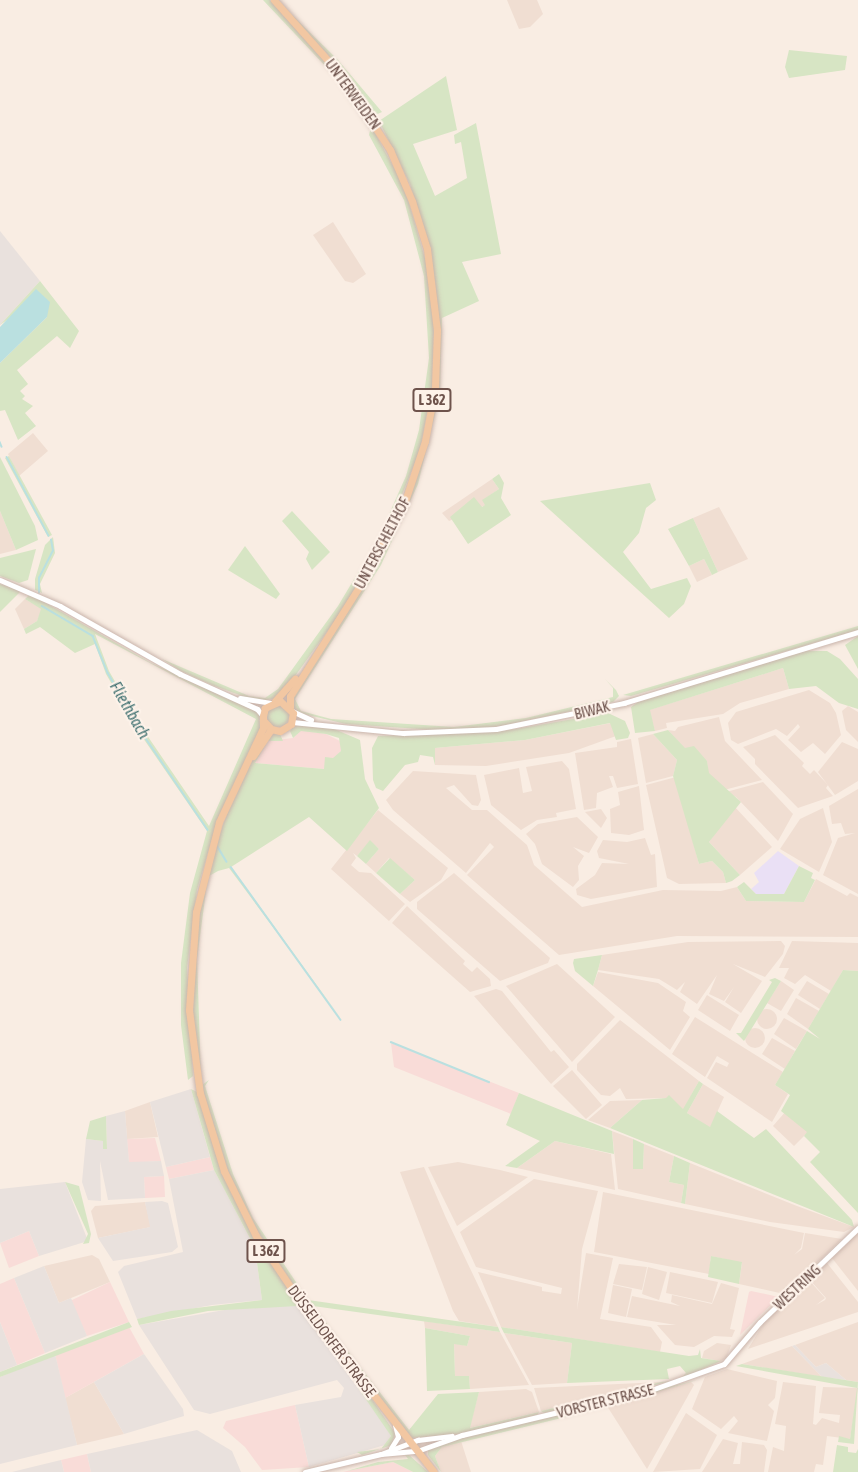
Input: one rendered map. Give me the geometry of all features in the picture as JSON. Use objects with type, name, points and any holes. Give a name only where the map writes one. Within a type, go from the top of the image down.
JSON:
[{"type":"main road","name":"UNTERWEIDEN","points":[[274,0],[357,97],[390,150],[412,201]]},
{"type":"main road","name":"UNTERSCHELTHOF","points":[[291,709],[290,696],[392,529],[425,441],[435,388],[436,322],[428,256],[412,201]]},
{"type":"main road","name":"UNTERSCHELTHOF","points":[[273,702],[330,631]]},
{"type":"main road","points":[[273,702],[291,709],[292,722],[284,730],[271,729],[263,718],[273,702]]},
{"type":"main road","name":"L 362","points":[[238,778],[263,718]]},
{"type":"main road","name":"L 362","points":[[238,778],[271,729]]},
{"type":"main road","name":"DÜSSELDORFER STRASSE","points":[[238,778],[211,847],[192,936],[191,1034],[203,1107],[224,1170],[256,1236],[395,1425],[434,1472]]},
{"type":"street","points":[[0,580],[60,606],[140,653],[257,709],[263,718]]},
{"type":"street","name":"BIWAK","points":[[292,722],[318,722],[431,733],[525,725],[624,703],[858,632]]},
{"type":"street","points":[[225,694],[273,702]]},
{"type":"street","name":"BIWAK","points":[[291,709],[318,722]]},
{"type":"street","name":"WESTRING","points":[[738,1348],[858,1228]]},
{"type":"street","name":"VORSTER STRASSE","points":[[305,1472],[381,1454],[410,1443],[462,1435],[675,1382],[724,1364],[738,1348]]},
{"type":"street","points":[[391,1449],[398,1437],[395,1425]]},
{"type":"street","name":"VORSTER STRASSE","points":[[417,1451],[462,1435]]},
{"type":"street","points":[[381,1454],[417,1451]]},
{"type":"shaded area","points":[[507,0],[537,0],[543,14],[530,27],[519,29]]},
{"type":"shaded area","points":[[333,222],[366,274],[353,283],[345,281],[313,235]]},
{"type":"shaded area","points":[[0,231],[40,281],[0,325]]},
{"type":"shaded area","points":[[33,433],[48,451],[19,476],[8,454]]},
{"type":"shaded area","points":[[492,479],[499,489],[483,500],[486,505],[449,521],[442,513]]},
{"type":"shaded area","points":[[719,507],[748,559],[718,572],[693,518]]},
{"type":"shaded area","points":[[0,511],[16,550],[0,554]]},
{"type":"shaded area","points":[[704,559],[712,575],[697,582],[689,566]]},
{"type":"shaded area","points":[[25,599],[42,609],[37,621],[24,629],[15,609]]},
{"type":"shaded area","points":[[783,668],[789,689],[740,703],[723,714],[666,723],[667,728],[655,731],[649,710]]},
{"type":"shaded area","points":[[809,690],[830,703],[836,713],[841,735],[825,754],[813,743],[801,752],[788,740],[800,727],[798,724],[787,736],[776,729],[738,744],[731,740],[728,723],[736,712]]},
{"type":"shaded area","points":[[848,706],[858,712],[858,742],[846,730],[842,711]]},
{"type":"shaded area","points":[[719,717],[725,741],[762,780],[724,790],[708,773],[707,761],[685,749],[668,730],[675,731],[678,727]]},
{"type":"shaded area","points":[[611,723],[616,736],[569,753],[486,766],[435,765],[435,748],[525,740]]},
{"type":"shaded area","points":[[301,730],[326,734],[342,742],[341,751],[324,769],[255,763],[268,741],[293,738]]},
{"type":"shaded area","points":[[653,734],[677,760],[673,776],[646,783],[638,738]]},
{"type":"shaded area","points":[[775,735],[804,763],[802,766],[810,774],[814,770],[828,785],[826,788],[833,796],[798,808],[755,764],[755,759],[743,747]]},
{"type":"shaded area","points":[[631,739],[638,784],[617,788],[613,776],[609,776],[613,787],[597,793],[596,808],[584,810],[575,753],[617,747],[617,742]]},
{"type":"shaded area","points":[[842,742],[858,749],[858,781],[835,795],[818,772]]},
{"type":"shaded area","points":[[562,761],[569,769],[576,809],[556,813],[557,817],[537,820],[521,830],[491,805],[484,775],[519,768],[523,793],[532,791],[526,767]]},
{"type":"shaded area","points":[[413,771],[476,775],[481,800],[478,806],[472,805],[454,785],[446,788],[472,810],[487,810],[527,845],[534,865],[582,907],[663,890],[721,891],[737,887],[746,901],[804,902],[816,879],[847,896],[850,893],[858,897],[858,937],[677,936],[559,955],[467,875],[494,847],[490,843],[466,873],[393,810],[386,800]]},
{"type":"shaded area","points":[[676,777],[699,864],[712,861],[723,872],[726,883],[679,884],[667,878],[646,785]]},
{"type":"shaded area","points":[[763,782],[793,814],[778,841],[736,797],[726,792]]},
{"type":"shaded area","points":[[639,786],[644,830],[629,835],[611,833],[610,809],[620,805],[618,792]]},
{"type":"shaded area","points":[[858,789],[858,894],[823,875],[838,838],[855,833],[845,834],[841,823],[832,824],[829,806]]},
{"type":"shaded area","points":[[734,806],[772,847],[740,875],[709,842]]},
{"type":"shaded area","points":[[823,808],[832,842],[819,872],[780,849],[800,819]]},
{"type":"shaded area","points":[[601,809],[607,818],[601,828],[585,812]]},
{"type":"shaded area","points":[[378,810],[448,868],[441,880],[410,902],[400,894],[415,880],[389,858],[376,873],[366,864],[379,849],[370,841],[357,856],[353,853],[356,858],[351,865],[359,872],[371,873],[405,904],[389,921],[331,869]]},
{"type":"shaded area","points":[[577,817],[598,837],[589,853],[573,847],[584,856],[578,866],[579,880],[573,887],[542,864],[535,844],[526,834],[538,824]]},
{"type":"shaded area","points":[[645,838],[651,855],[655,854],[657,887],[591,899],[577,895],[576,889],[595,875],[602,863],[629,864],[599,858],[597,851],[603,840],[627,842]]},
{"type":"shaded area","points":[[778,851],[799,866],[784,894],[756,894],[751,889],[759,882],[754,873]]},
{"type":"shaded area","points":[[454,873],[550,958],[548,963],[500,981],[417,909],[417,902]]},
{"type":"shaded area","points":[[407,906],[465,961],[463,964],[472,972],[477,967],[490,979],[491,986],[470,992],[392,923]]},
{"type":"shaded area","points":[[781,941],[785,946],[783,954],[765,977],[733,964],[762,981],[741,1013],[725,1002],[734,987],[724,1001],[709,994],[717,975],[697,1004],[680,992],[685,982],[677,990],[659,979],[598,970],[602,955],[688,942]]},
{"type":"shaded area","points":[[792,941],[858,943],[858,971],[843,970],[831,991],[805,975],[795,984],[784,978],[789,968],[779,968]]},
{"type":"shaded area","points":[[557,964],[615,1017],[572,1062],[506,986]]},
{"type":"shaded area","points":[[598,972],[658,983],[686,1002],[683,1011],[690,1017],[670,1050],[593,986]]},
{"type":"shaded area","points":[[781,981],[794,990],[781,1011],[767,1003]]},
{"type":"shaded area","points":[[807,981],[829,994],[820,1009],[798,995]]},
{"type":"shaded area","points":[[496,989],[502,991],[551,1052],[554,1050],[569,1067],[551,1084],[474,996]]},
{"type":"shaded area","points":[[707,995],[739,1015],[730,1031],[698,1010]]},
{"type":"shaded area","points":[[796,998],[819,1011],[808,1029],[787,1014]]},
{"type":"shaded area","points":[[763,1009],[771,1009],[777,1015],[777,1023],[771,1029],[763,1029],[757,1023],[757,1015]]},
{"type":"shaded area","points":[[695,1017],[783,1072],[775,1085],[788,1094],[772,1122],[707,1078],[716,1062],[727,1067],[729,1063],[717,1056],[705,1077],[672,1054]]},
{"type":"shaded area","points":[[784,1018],[807,1031],[796,1049],[774,1034]]},
{"type":"shaded area","points":[[620,1020],[699,1081],[683,1110],[666,1098],[626,1099],[620,1088],[610,1096],[601,1095],[577,1070],[577,1064]]},
{"type":"shaded area","points":[[755,1028],[762,1031],[765,1038],[762,1045],[755,1048],[748,1045],[745,1038],[748,1031]]},
{"type":"shaded area","points":[[772,1038],[795,1051],[785,1069],[762,1054]]},
{"type":"shaded area","points":[[391,1043],[519,1093],[511,1114],[394,1067]]},
{"type":"shaded area","points":[[572,1070],[602,1105],[586,1119],[553,1086]]},
{"type":"shaded area","points":[[703,1084],[724,1097],[710,1128],[687,1113]]},
{"type":"shaded area","points":[[191,1089],[210,1157],[166,1167],[150,1102]]},
{"type":"shaded area","points":[[642,1100],[610,1128],[588,1120],[610,1101]]},
{"type":"shaded area","points":[[150,1102],[158,1137],[127,1139],[125,1111]]},
{"type":"shaded area","points":[[125,1111],[129,1162],[161,1161],[164,1176],[144,1177],[145,1198],[108,1200],[100,1161],[101,1201],[88,1200],[82,1182],[86,1139],[103,1141],[107,1149],[106,1116]]},
{"type":"shaded area","points":[[786,1111],[808,1132],[794,1146],[773,1126]]},
{"type":"shaded area","points":[[612,1131],[633,1139],[634,1169],[643,1169],[644,1144],[674,1156],[669,1182],[684,1185],[681,1203],[618,1189]]},
{"type":"shaded area","points":[[155,1138],[161,1161],[129,1163],[127,1139]]},
{"type":"shaded area","points":[[555,1141],[611,1154],[615,1190],[517,1168]]},
{"type":"shaded area","points":[[210,1157],[214,1170],[169,1179],[166,1167]]},
{"type":"shaded area","points":[[458,1162],[528,1177],[457,1226],[428,1167]]},
{"type":"shaded area","points":[[690,1163],[854,1227],[844,1232],[770,1222],[685,1204]]},
{"type":"shaded area","points":[[424,1167],[498,1327],[459,1321],[453,1311],[400,1172]]},
{"type":"shaded area","points":[[214,1170],[255,1248],[262,1300],[212,1305],[137,1319],[118,1272],[124,1266],[183,1252],[169,1179]]},
{"type":"shaded area","points":[[164,1176],[165,1197],[145,1198],[144,1177]]},
{"type":"shaded area","points":[[534,1179],[598,1191],[582,1249],[577,1310],[586,1253],[613,1258],[600,1319],[651,1327],[662,1342],[660,1352],[501,1327],[478,1272],[542,1287],[542,1291],[561,1294],[562,1288],[476,1267],[460,1232]]},
{"type":"shaded area","points":[[65,1182],[88,1241],[39,1256],[29,1231],[0,1243],[0,1189]]},
{"type":"shaded area","points":[[603,1192],[804,1233],[801,1248],[794,1255],[802,1249],[805,1233],[842,1239],[784,1294],[739,1284],[742,1263],[711,1256],[709,1274],[594,1252]]},
{"type":"shaded area","points":[[145,1202],[151,1227],[98,1238],[91,1211],[95,1206]]},
{"type":"shaded area","points":[[145,1202],[168,1203],[178,1247],[172,1252],[113,1261],[98,1238],[150,1227]]},
{"type":"shaded area","points":[[29,1231],[39,1256],[9,1268],[0,1243]]},
{"type":"shaded area","points":[[858,1233],[858,1291],[832,1258]]},
{"type":"shaded area","points":[[92,1255],[99,1259],[110,1282],[59,1303],[44,1266]]},
{"type":"shaded area","points":[[827,1263],[858,1302],[858,1312],[748,1349],[765,1321],[809,1280],[825,1298],[816,1305],[825,1300],[826,1298],[810,1280]]},
{"type":"shaded area","points":[[619,1264],[647,1267],[642,1290],[613,1284]]},
{"type":"shaded area","points":[[44,1266],[59,1303],[71,1298],[87,1336],[45,1353],[14,1278]]},
{"type":"shaded area","points":[[648,1267],[667,1272],[659,1300],[642,1294]]},
{"type":"shaded area","points":[[670,1272],[718,1282],[712,1303],[666,1293]]},
{"type":"shaded area","points":[[14,1278],[45,1353],[17,1365],[0,1322],[0,1284]]},
{"type":"shaded area","points":[[110,1282],[129,1322],[87,1336],[70,1301]]},
{"type":"shaded area","points":[[721,1283],[739,1288],[730,1329],[735,1330],[732,1337],[714,1336],[694,1347],[675,1345],[657,1325],[676,1325],[627,1317],[632,1296],[680,1306],[671,1302],[672,1295],[712,1304]]},
{"type":"shaded area","points":[[613,1285],[632,1289],[626,1317],[608,1313]]},
{"type":"shaded area","points":[[749,1292],[779,1297],[740,1335]]},
{"type":"shaded area","points":[[247,1306],[297,1306],[383,1422],[391,1436],[385,1445],[309,1467],[295,1405],[341,1397],[344,1388],[337,1380],[210,1414],[194,1410],[139,1325]]},
{"type":"shaded area","points":[[424,1321],[500,1332],[529,1385],[470,1389],[469,1376],[455,1376],[454,1343],[467,1346],[470,1336],[425,1328]]},
{"type":"shaded area","points":[[0,1322],[17,1365],[0,1372]]},
{"type":"shaded area","points":[[858,1322],[858,1382],[846,1380],[826,1363],[816,1367],[795,1345]]},
{"type":"shaded area","points":[[129,1327],[144,1354],[65,1398],[55,1354]]},
{"type":"shaded area","points":[[504,1333],[572,1343],[567,1383],[532,1385]]},
{"type":"shaded area","points":[[717,1343],[731,1345],[727,1357],[721,1361],[702,1358],[704,1351]]},
{"type":"shaded area","points":[[795,1345],[816,1367],[826,1363],[846,1380],[822,1377],[792,1346]]},
{"type":"shaded area","points":[[792,1346],[822,1377],[742,1364]]},
{"type":"shaded area","points":[[55,1354],[77,1445],[0,1464],[0,1377]]},
{"type":"shaded area","points":[[144,1354],[183,1409],[184,1416],[124,1434],[94,1382]]},
{"type":"shaded area","points":[[727,1369],[777,1381],[775,1398],[768,1405],[774,1411],[767,1441],[728,1433],[738,1421],[734,1416],[721,1429],[692,1409],[705,1377]]},
{"type":"shaded area","points":[[94,1382],[124,1434],[77,1445],[65,1398]]},
{"type":"shaded area","points":[[661,1382],[541,1411],[534,1388]]},
{"type":"shaded area","points":[[691,1382],[694,1385],[647,1469],[607,1406]]},
{"type":"shaded area","points":[[783,1382],[816,1386],[813,1424],[816,1425],[822,1418],[839,1423],[840,1415],[819,1413],[823,1387],[858,1388],[850,1439],[827,1436],[823,1465],[816,1464],[814,1472],[768,1472],[773,1447],[784,1451],[786,1426],[775,1424]]},
{"type":"shaded area","points":[[526,1389],[532,1392],[539,1412],[469,1428],[479,1392]]},
{"type":"shaded area","points":[[295,1405],[309,1467],[262,1470],[245,1447],[223,1428],[226,1421]]},
{"type":"shaded area","points":[[686,1413],[717,1435],[700,1469],[653,1472]]},
{"type":"shaded area","points":[[197,1430],[232,1451],[241,1472],[91,1472],[87,1454]]},
{"type":"shaded area","points":[[723,1439],[738,1443],[733,1464],[740,1464],[742,1442],[764,1445],[767,1450],[764,1472],[702,1472]]},
{"type":"shaded area","points":[[461,1441],[471,1472],[441,1472],[435,1456],[442,1447]]},
{"type":"shaded area","points":[[87,1454],[91,1472],[64,1472],[61,1460]]},
{"type":"shaded area","points":[[61,1460],[64,1472],[12,1472],[28,1468]]},
{"type":"shaded area","points":[[393,1462],[413,1472],[343,1472],[347,1471]]},
{"type":"green space","points":[[263,0],[270,0],[333,69],[368,119],[366,122],[329,70]]},
{"type":"green space","points":[[277,0],[338,60],[382,112],[373,116],[355,84]]},
{"type":"green space","points":[[789,50],[847,56],[845,70],[789,78],[785,67]]},
{"type":"green space","points":[[446,76],[457,130],[413,144],[435,196],[467,178],[461,142],[455,144],[454,135],[476,123],[501,254],[462,262],[479,301],[442,318],[440,394],[418,484],[381,565],[295,699],[301,711],[331,719],[454,727],[526,718],[613,697],[613,688],[605,679],[616,690],[619,696],[613,702],[501,726],[449,731],[346,724],[295,712],[291,699],[377,563],[406,504],[422,462],[437,392],[439,320],[430,252],[410,184],[379,121]]},
{"type":"green space","points":[[371,126],[404,186],[428,269],[434,323],[432,386],[420,450],[382,544],[339,615],[280,697],[259,702],[212,685],[181,671],[162,659],[249,696],[265,698],[278,689],[338,606],[378,539],[406,476],[419,430],[429,358],[424,276],[404,200],[369,135]]},
{"type":"green space","points":[[40,281],[79,331],[70,348],[57,336],[17,370],[28,384],[20,391],[25,396],[22,399],[33,406],[25,413],[36,426],[18,440],[5,410],[0,411],[0,363],[47,317],[7,320],[0,325]]},
{"type":"green space","points":[[9,456],[52,535],[48,537],[5,458]]},
{"type":"green space","points":[[0,457],[35,526],[38,540],[16,550],[0,511]]},
{"type":"green space","points":[[499,474],[504,483],[501,498],[511,515],[468,544],[450,517],[474,497],[482,507],[485,505],[482,500],[499,489],[492,479]]},
{"type":"green space","points":[[650,483],[656,500],[646,508],[639,533],[623,552],[651,589],[687,578],[691,586],[684,604],[669,618],[540,501]]},
{"type":"green space","points":[[292,511],[330,552],[312,570],[306,559],[309,552],[282,521]]},
{"type":"green space","points":[[693,518],[718,572],[712,575],[704,559],[689,566],[668,529]]},
{"type":"green space","points":[[53,537],[55,553],[40,584],[42,593],[35,590],[35,579],[45,545]]},
{"type":"green space","points":[[245,546],[280,594],[276,599],[228,570]]},
{"type":"green space","points":[[36,549],[28,580],[19,583],[0,576],[0,558]]},
{"type":"green space","points":[[0,584],[21,591],[0,612]]},
{"type":"green space","points":[[30,594],[151,663],[259,712],[260,730],[217,822],[197,890],[187,968],[193,1076],[188,1080],[181,1025],[181,963],[190,893],[207,831],[143,738],[106,674],[95,644],[75,653],[40,627],[26,634],[24,629],[37,621],[41,609],[25,599]],"holes":[[[95,634],[256,719],[209,826],[140,725],[109,671]]]},
{"type":"green space","points":[[858,626],[858,630],[631,696],[623,695]]},
{"type":"green space","points":[[858,636],[858,669],[845,645]]},
{"type":"green space","points":[[805,651],[827,651],[840,659],[858,679],[858,709],[839,703],[816,686],[789,689],[783,668],[650,710],[655,731],[635,733],[631,707],[638,702]]},
{"type":"green space","points":[[274,705],[282,705],[289,712],[289,720],[282,727],[274,727],[267,720],[267,712]]},
{"type":"green space","points":[[608,713],[625,721],[630,733],[628,738],[616,740],[610,723],[525,740],[435,748],[435,765],[433,757],[420,755],[418,762],[405,765],[383,791],[376,788],[373,780],[372,748],[378,736],[503,731]]},
{"type":"green space","points":[[295,724],[332,728],[360,740],[365,779],[379,808],[347,851],[309,817],[231,867],[342,1020],[229,868],[218,871],[209,876],[197,959],[201,1077],[193,1013],[198,913],[216,845],[236,789],[264,739],[272,733],[280,734],[283,741],[268,741],[255,763],[324,769],[325,757],[333,758],[341,751],[339,738],[326,734],[301,731],[293,738],[290,731]]},
{"type":"green space","points":[[668,730],[685,748],[694,746],[707,761],[709,773],[741,802],[709,842],[740,875],[732,881],[726,883],[723,872],[712,861],[699,864],[673,776],[677,760],[653,734]]},
{"type":"green space","points":[[370,840],[379,849],[366,864],[357,856]]},
{"type":"green space","points":[[390,858],[415,880],[400,894],[376,873]]},
{"type":"green space","points":[[799,866],[813,873],[811,878],[815,880],[804,902],[746,901],[737,887],[744,882],[756,894],[784,894]]},
{"type":"green space","points":[[602,955],[593,986],[575,971],[574,959]]},
{"type":"green space","points":[[843,970],[858,971],[858,1213],[810,1162],[820,1152],[804,1136],[807,1132],[781,1111],[790,1095],[775,1085],[807,1031],[820,1039],[808,1029]]},
{"type":"green space","points":[[775,978],[781,981],[744,1041],[736,1033],[741,1033],[772,982],[769,980]]},
{"type":"green space","points":[[209,1080],[205,1086],[233,1174],[253,1218],[308,1300],[498,1327],[500,1332],[313,1306],[409,1430],[438,1394],[479,1392],[470,1428],[539,1412],[537,1415],[458,1434],[412,1438],[294,1287],[250,1219],[226,1167],[202,1092],[202,1085]]},
{"type":"green space","points":[[699,1081],[703,1084],[687,1113],[710,1127],[717,1111],[754,1138],[766,1129],[852,1220],[854,1227],[610,1128],[642,1100],[666,1098],[669,1095],[683,1109]]},
{"type":"green space","points":[[191,1089],[197,1092],[222,1171],[297,1306],[208,1311],[139,1325],[137,1319],[171,1311],[262,1300],[255,1248],[214,1170]]},
{"type":"green space","points":[[519,1093],[612,1131],[614,1154],[555,1141],[517,1168],[505,1166],[540,1141],[506,1125]]},
{"type":"green space","points":[[106,1116],[107,1149],[103,1149],[103,1141],[86,1139],[90,1121]]},
{"type":"green space","points":[[633,1139],[644,1144],[643,1169],[633,1169]]},
{"type":"green space","points":[[674,1156],[690,1163],[685,1204],[681,1203],[684,1185],[669,1182]]},
{"type":"green space","points":[[65,1182],[79,1186],[91,1234],[89,1243],[83,1244],[88,1234]]},
{"type":"green space","points":[[711,1256],[742,1262],[739,1284],[708,1277]]},
{"type":"green space","points":[[129,1322],[132,1327],[0,1377],[0,1372]]},
{"type":"green space","points":[[501,1327],[689,1356],[698,1355],[700,1349],[701,1358],[721,1361],[680,1379],[686,1373],[680,1366],[667,1369],[669,1379],[567,1383],[572,1343],[504,1333]]},
{"type":"green space","points":[[425,1328],[470,1336],[467,1346],[454,1344],[455,1376],[469,1376],[470,1389],[427,1391]]},
{"type":"green space","points":[[742,1364],[858,1382],[854,1444],[838,1442],[839,1436],[850,1439],[857,1388],[736,1366]]},
{"type":"green space","points":[[697,1380],[607,1407],[442,1447],[435,1456],[441,1472],[428,1455],[428,1448],[444,1442]]},
{"type":"green space","points":[[671,1381],[544,1413],[541,1411],[661,1382]]},
{"type":"green space","points":[[360,1382],[395,1433],[392,1445],[381,1449],[391,1436],[356,1385]]},
{"type":"green space","points":[[837,1445],[848,1447],[848,1452],[856,1453],[858,1449],[858,1472],[833,1472]]},
{"type":"green space","points":[[379,1449],[362,1455],[357,1452]]},
{"type":"green space","points":[[408,1454],[428,1472],[413,1472],[393,1462],[347,1471],[378,1462],[408,1459],[405,1455]]},
{"type":"water","points":[[36,289],[50,302],[47,317],[0,363],[0,327]]},
{"type":"waterway","name":"Fliethbach","points":[[0,442],[2,447]]},
{"type":"waterway","name":"Fliethbach","points":[[7,457],[49,536]]},
{"type":"waterway","name":"Fliethbach","points":[[39,593],[39,578],[53,551],[51,540]]},
{"type":"waterway","name":"Fliethbach","points":[[42,606],[93,636],[108,673],[145,737],[208,830]]},
{"type":"waterway","name":"Fliethbach","points":[[218,847],[227,862]]},
{"type":"waterway","name":"Fliethbach","points":[[231,867],[341,1020]]},
{"type":"waterway","name":"Fliethbach","points":[[391,1042],[489,1082]]}]
